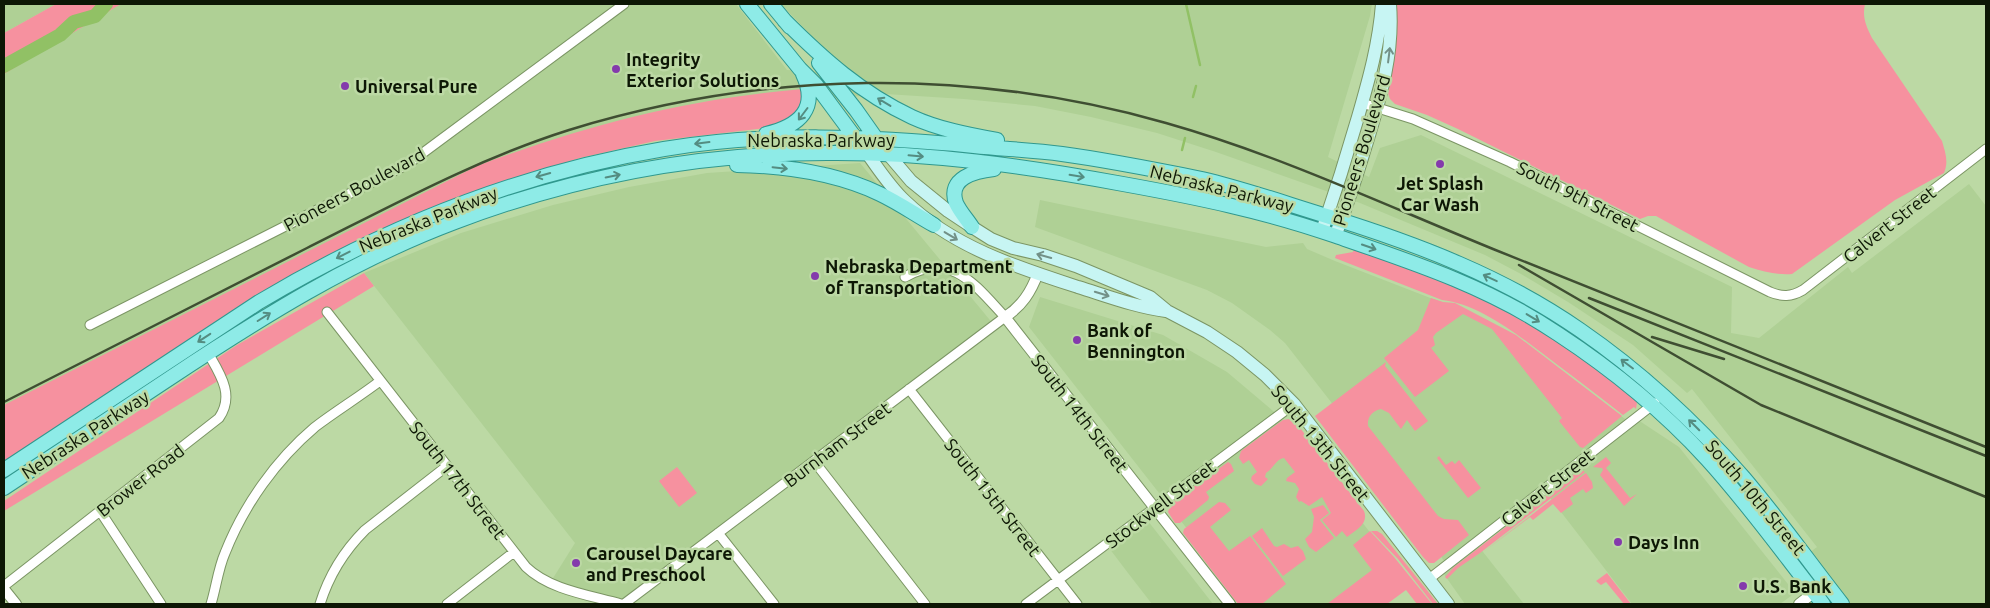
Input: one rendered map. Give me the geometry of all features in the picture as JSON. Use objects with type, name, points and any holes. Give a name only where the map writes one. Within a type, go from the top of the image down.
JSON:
[{"type":"main road","points":[[747,4],[816,85],[867,154]]},
{"type":"main road","points":[[771,4],[856,110],[888,154]]},
{"type":"main road","name":"Pioneers Boulevard","points":[[1329,233],[1328,216],[1370,76],[1378,38],[1382,4]]},
{"type":"main road","name":"Pioneers Boulevard","points":[[1329,233],[1341,220],[1353,190],[1377,108],[1388,62],[1391,35],[1390,4]]},
{"type":"main road","points":[[784,20],[814,51],[852,83],[913,118],[964,134],[1064,154]]},
{"type":"main road","points":[[732,140],[775,132],[800,119],[808,107],[809,100],[807,86],[800,68]]},
{"type":"main road","name":"Nebraska Parkway","points":[[4,470],[259,302],[308,273],[377,238],[467,201],[543,175],[628,155],[732,140],[876,138],[1064,154],[1201,179],[1341,220],[1434,254],[1528,297],[1598,343],[1665,396]]},
{"type":"main road","name":"Nebraska Parkway","points":[[4,488],[267,315],[384,250],[454,222],[538,194],[584,182],[679,164],[784,154],[888,154],[958,160],[1080,176],[1207,199],[1269,215],[1415,262],[1490,294],[1558,334],[1615,374],[1652,405]]},
{"type":"main road","name":"South 13th Street","points":[[867,154],[904,201],[934,225],[986,254],[1148,309],[1167,311]]},
{"type":"main road","name":"South 13th Street","points":[[888,154],[911,182],[948,211],[991,239],[1013,248],[1043,255],[1117,282],[1150,297],[1167,311],[1208,332],[1237,352],[1294,404],[1448,604]]},
{"type":"main road","points":[[679,164],[757,166],[825,175],[879,194],[934,225]]},
{"type":"main road","points":[[972,227],[956,204],[955,196],[961,178],[972,172],[1012,167]]},
{"type":"main road","name":"South 10th Street","points":[[1665,396],[1700,430],[1747,482],[1842,604]]},
{"type":"main road","name":"South 10th Street","points":[[1652,405],[1717,470],[1823,604]]},
{"type":"street","name":"Pioneers Boulevard","points":[[90,325],[408,164],[624,4]]},
{"type":"street","name":"South 9th Street","points":[[1362,103],[1436,128],[1510,162],[1770,292],[1789,296]]},
{"type":"street","name":"Calvert Street","points":[[1789,296],[1803,290],[1986,149]]},
{"type":"street","name":"South 14th Street","points":[[905,277],[929,268],[948,269],[959,272],[975,285],[1005,317],[1230,604]]},
{"type":"street","name":"Burnham Street","points":[[622,604],[1016,310],[1033,287],[1038,273]]},
{"type":"street","name":"South 17th Street","points":[[327,312],[531,572],[547,582],[622,604]]},
{"type":"street","name":"Brower Road","points":[[4,588],[207,428],[223,413],[227,401],[226,388],[208,353]]},
{"type":"street","points":[[211,604],[224,555],[248,507],[263,484],[296,446],[316,427],[380,381]]},
{"type":"street","name":"South 15th Street","points":[[910,389],[1076,604]]},
{"type":"street","name":"Calvert Street","points":[[1429,579],[1665,396]]},
{"type":"street","name":"Stockwell Street","points":[[1026,604],[1294,404]]},
{"type":"street","points":[[814,461],[925,604]]},
{"type":"street","points":[[320,604],[333,570],[352,542],[447,466]]},
{"type":"street","points":[[100,511],[161,604]]},
{"type":"street","points":[[718,533],[774,604]]},
{"type":"street","points":[[447,604],[514,552]]},
{"type":"street","points":[[1799,604],[1826,583]]},
{"type":"street","points":[[4,588],[16,604]]},
{"type":"shaded area","points":[[4,4],[56,4],[4,33]]},
{"type":"shaded area","points":[[56,4],[121,4],[4,74],[4,33]]},
{"type":"shaded area","points":[[121,4],[736,4],[787,70],[853,74],[828,53],[781,4],[1372,4],[1328,157],[1369,177],[1380,148],[1421,135],[1732,287],[1731,333],[1759,338],[1848,267],[1852,273],[1969,184],[1986,206],[1986,604],[1850,604],[1809,553],[1817,547],[1692,389],[1687,393],[1633,345],[1568,302],[1485,255],[1360,203],[1157,133],[1035,106],[964,99],[886,94],[812,100],[624,124],[4,417],[4,74]]},
{"type":"shaded area","points":[[1394,4],[1865,4],[1865,21],[1872,38],[1942,141],[1946,157],[1944,173],[1895,200],[1792,274],[1776,274],[1755,269],[1656,216],[1640,219],[1458,129],[1427,115],[1395,104],[1390,99],[1387,90]]},
{"type":"shaded area","points":[[803,89],[804,95],[795,116],[767,128],[655,141],[580,158],[498,184],[412,217],[4,464],[4,405],[477,166],[558,138],[637,116],[718,99]]},
{"type":"shaded area","name":"Nebraska Department of Transportation","points":[[860,163],[994,325],[624,604],[550,583],[575,543],[364,273],[461,233],[553,205],[629,187],[707,173]]},
{"type":"shaded area","points":[[1040,200],[1266,247],[1303,243],[1307,249],[1335,261],[1487,320],[1628,421],[1635,418],[1679,447],[1795,593],[1780,604],[1632,604],[1544,490],[1476,543],[1524,604],[1465,604],[1441,570],[1447,565],[1331,402],[1285,343],[1232,303],[1207,290],[1035,227]]},
{"type":"shaded area","points":[[1354,249],[1413,267],[1512,313],[1569,347],[1635,398],[1637,402],[1636,409],[1634,407],[1623,415],[1533,346],[1488,316],[1335,258],[1336,255],[1353,252]]},
{"type":"shaded area","points":[[364,273],[374,286],[4,511],[4,501],[237,345]]},
{"type":"shaded area","points":[[1040,297],[1163,335],[1227,372],[1279,416],[1408,581],[1377,604],[1246,604],[1029,327]]},
{"type":"shaded area","points":[[1431,298],[1455,303],[1516,335],[1622,416],[1583,448],[1580,447],[1559,421],[1562,418],[1492,329],[1463,314],[1433,337],[1435,345],[1431,348],[1449,371],[1415,397],[1384,358],[1418,330]]},
{"type":"shaded area","points":[[1386,362],[1385,366],[1428,421],[1415,431],[1407,420],[1401,429],[1389,413],[1381,409],[1371,415],[1368,420],[1368,426],[1438,516],[1444,519],[1458,520],[1469,535],[1434,563],[1429,563],[1423,557],[1315,416]]},
{"type":"shaded area","points":[[1289,419],[1297,424],[1364,511],[1365,520],[1358,529],[1347,537],[1342,531],[1336,537],[1322,520],[1331,513],[1322,497],[1309,506],[1301,501],[1299,502],[1296,497],[1299,489],[1295,483],[1286,481],[1295,472],[1284,458],[1279,460],[1266,473],[1265,477],[1268,479],[1261,486],[1255,484],[1251,479],[1257,472],[1249,460],[1243,464],[1239,458],[1241,451],[1283,420]]},
{"type":"shaded area","points":[[1439,456],[1446,465],[1452,461],[1455,464],[1459,460],[1481,488],[1468,498],[1437,458]]},
{"type":"shaded area","points":[[1606,457],[1611,463],[1606,468],[1630,498],[1637,494],[1624,506],[1600,475],[1603,470],[1602,468],[1593,467]]},
{"type":"shaded area","points":[[1228,462],[1234,471],[1206,492],[1209,497],[1208,500],[1180,523],[1175,523],[1168,512],[1171,503]]},
{"type":"shaded area","points":[[677,467],[697,493],[679,507],[659,481]]},
{"type":"shaded area","points":[[1582,470],[1585,472],[1458,568],[1447,579],[1445,577],[1454,567],[1578,471]]},
{"type":"shaded area","points":[[1586,473],[1592,482],[1593,488],[1586,493],[1583,489],[1570,498],[1573,504],[1561,513],[1553,504],[1533,520],[1530,517],[1482,553]]},
{"type":"shaded area","points":[[1219,502],[1225,503],[1231,510],[1210,527],[1229,551],[1250,536],[1286,584],[1262,604],[1238,604],[1183,533],[1184,529]]},
{"type":"shaded area","points":[[1323,505],[1329,513],[1320,520],[1334,538],[1316,552],[1309,547],[1305,539],[1312,532],[1314,517],[1311,509]]},
{"type":"shaded area","points":[[1144,516],[1213,604],[1152,604],[1106,544]]},
{"type":"shaded area","points":[[1262,528],[1274,546],[1277,547],[1284,544],[1291,548],[1298,546],[1303,551],[1306,559],[1283,576],[1252,536]]},
{"type":"shaded area","points":[[1370,531],[1432,604],[1417,604],[1406,590],[1387,604],[1327,604],[1372,570],[1353,545]]},
{"type":"shaded area","points":[[1371,531],[1377,531],[1382,534],[1438,604],[1433,604],[1398,559]]},
{"type":"shaded area","points":[[1607,573],[1631,604],[1624,604],[1606,582],[1601,585],[1596,581]]},
{"type":"waterway","points":[[4,66],[60,35],[74,22],[95,16],[106,4]]},
{"type":"waterway","points":[[1186,4],[1200,65]]},
{"type":"waterway","points":[[1193,97],[1196,86]]},
{"type":"waterway","points":[[1182,150],[1185,138]]},
{"type":"railway","points":[[4,402],[403,199],[468,169],[535,142],[569,130],[643,110],[717,96],[792,87],[867,83],[942,85],[1017,92],[1092,105],[1166,123],[1208,136],[1291,165],[1493,249],[1986,447]]},
{"type":"railway","points":[[1519,265],[1761,405],[1986,497]]},
{"type":"railway","points":[[1589,298],[1986,456]]},
{"type":"railway","points":[[1652,337],[1724,359]]},
{"type":"place","name":"Integrity Exterior Solutions","points":[[616,69]]},
{"type":"place","name":"Universal Pure","points":[[345,86]]},
{"type":"place","name":"Jet Splash Car Wash","points":[[1440,164]]},
{"type":"place","name":"Nebraska Department of Transportation","points":[[815,276]]},
{"type":"place","name":"Bank of Bennington","points":[[1077,340]]},
{"type":"place","name":"Days Inn","points":[[1618,542]]},
{"type":"place","name":"Carousel Daycare and Preschool","points":[[576,563]]},
{"type":"place","name":"U.S. Bank","points":[[1743,586]]}]
